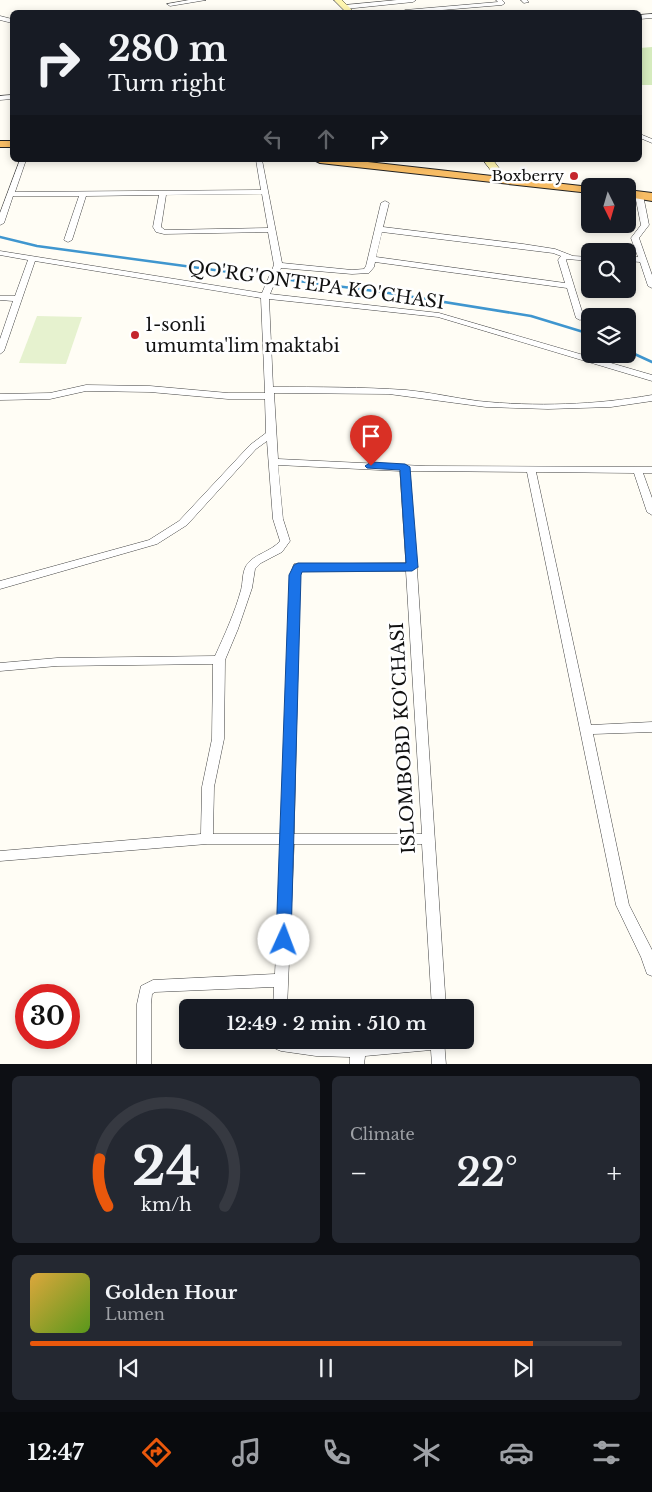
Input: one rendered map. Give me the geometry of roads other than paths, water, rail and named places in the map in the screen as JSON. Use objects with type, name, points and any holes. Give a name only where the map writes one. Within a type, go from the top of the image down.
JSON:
[{"type":"highway","points":[[340,162],[581,187]]},
{"type":"highway","points":[[368,162],[499,178]]},
{"type":"highway","points":[[636,193],[652,195]]},
{"type":"main road","points":[[338,0],[348,10]]},
{"type":"main road","points":[[489,162],[499,178]]},
{"type":"street","points":[[169,2],[203,0]]},
{"type":"street","points":[[348,10],[385,1],[414,0]]},
{"type":"street","points":[[430,10],[502,4],[499,0]]},
{"type":"street","points":[[399,2],[405,10]]},
{"type":"street","points":[[0,223],[22,162]]},
{"type":"street","points":[[207,839],[208,787],[218,738],[219,660],[233,629],[246,588],[250,568],[257,561],[278,550],[285,541],[278,519],[271,434],[266,296],[278,265],[259,162]]},
{"type":"street","points":[[11,194],[264,192]]},
{"type":"street","points":[[164,193],[157,227],[164,232],[272,230]]},
{"type":"street","points":[[68,240],[83,194]]},
{"type":"street","points":[[278,265],[366,271],[372,259],[385,203]]},
{"type":"street","points":[[636,204],[645,225],[635,238],[652,286]]},
{"type":"street","points":[[379,229],[522,246],[555,251],[581,259]]},
{"type":"street","name":"QO'RG'ONTEPA KO'CHASI","points":[[0,254],[266,296],[438,316],[652,378]]},
{"type":"street","points":[[566,255],[562,260],[580,318]]},
{"type":"street","points":[[0,351],[32,259]]},
{"type":"street","points":[[372,259],[571,286]]},
{"type":"street","points":[[636,260],[642,260]]},
{"type":"street","points":[[0,298],[19,299]]},
{"type":"street","points":[[0,397],[50,396],[86,388],[150,390],[228,396],[348,390],[407,393],[484,404],[544,407],[626,404],[652,398]]},
{"type":"street","points":[[0,585],[153,542],[183,523],[253,446],[271,434]]},
{"type":"street","points":[[274,462],[530,470],[652,470]]},
{"type":"street","name":"ISLOMBOBD KO'CHASI","points":[[405,467],[438,999]]},
{"type":"street","points":[[637,469],[652,512]]},
{"type":"street","points":[[530,470],[623,905],[648,956],[652,970]]},
{"type":"street","points":[[281,999],[288,840],[295,575],[298,568],[412,567]]},
{"type":"street","points":[[0,667],[57,662],[219,660]]},
{"type":"street","points":[[585,730],[652,727]]},
{"type":"street","points":[[0,856],[207,839],[427,839]]},
{"type":"street","points":[[144,1064],[144,1004],[146,991],[153,986],[282,980]]},
{"type":"street","points":[[357,1064],[358,1049]]},
{"type":"street","points":[[438,1049],[439,1064]]},
{"type":"waterway","points":[[0,237],[37,246],[244,274]]},
{"type":"waterway","points":[[283,279],[382,292],[531,316],[581,331]]},
{"type":"waterway","points":[[636,355],[652,362]]},
{"type":"place","name":"Boxberry","points":[[574,176]]},
{"type":"place","name":"1-sonli umumta'lim maktabi","points":[[135,335]]}]
